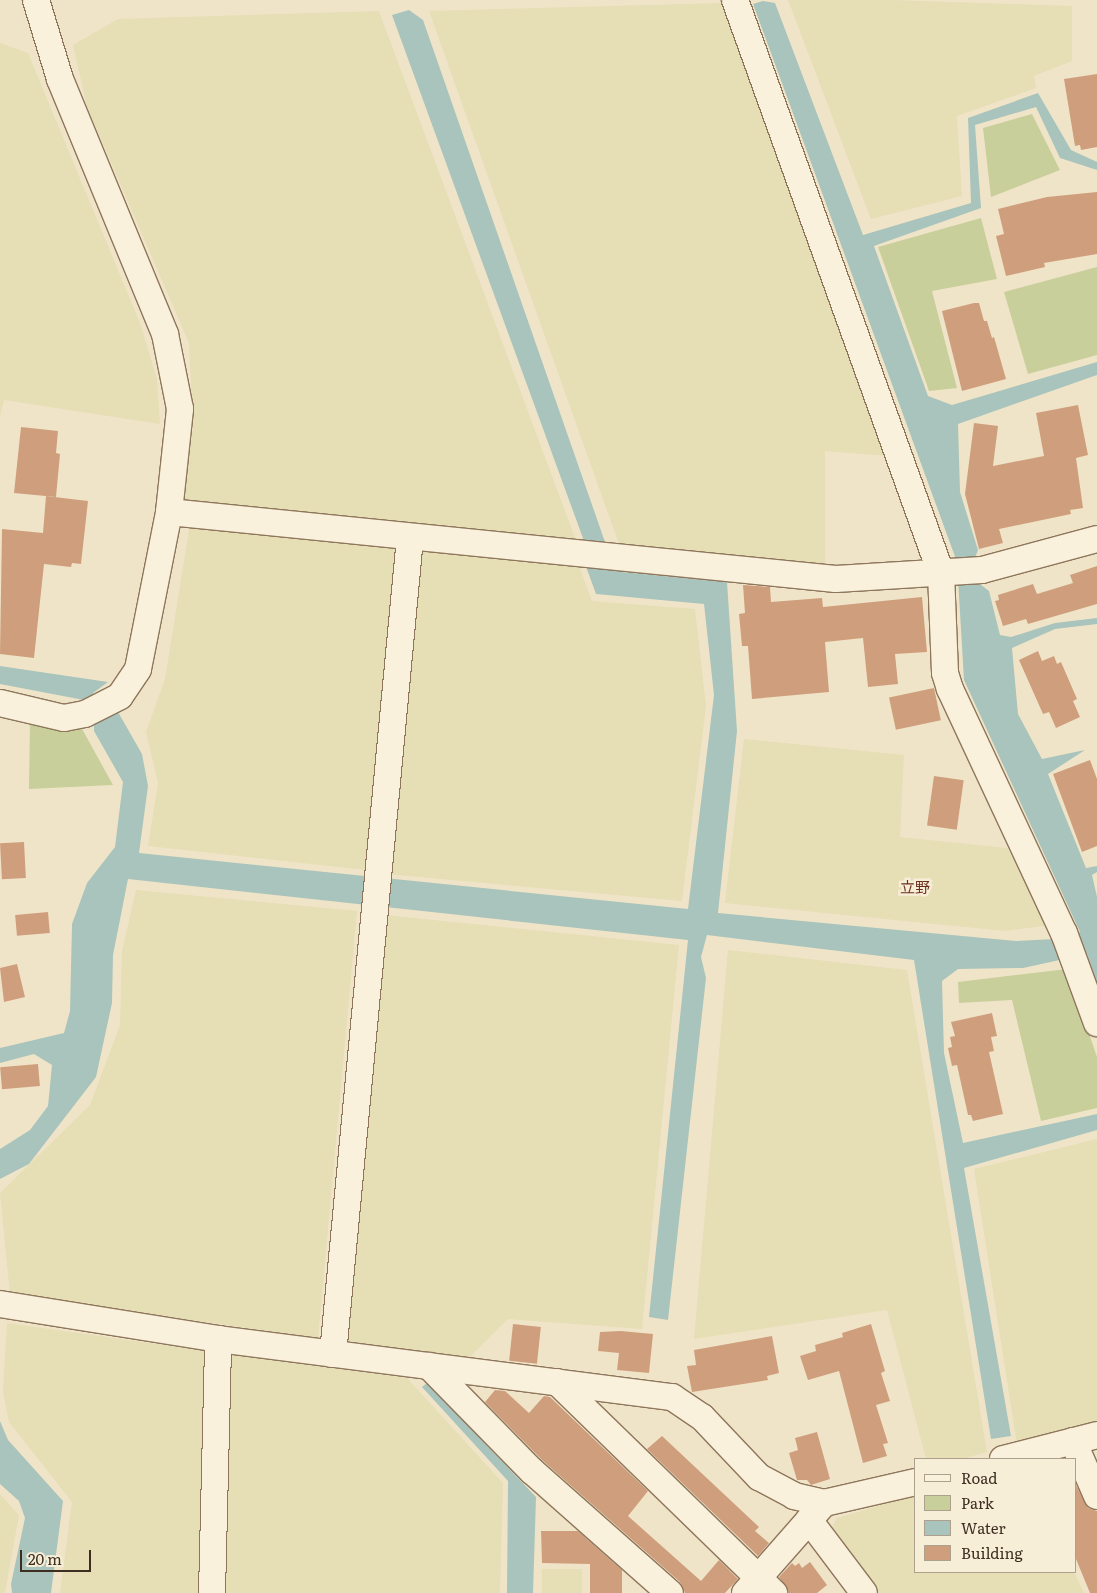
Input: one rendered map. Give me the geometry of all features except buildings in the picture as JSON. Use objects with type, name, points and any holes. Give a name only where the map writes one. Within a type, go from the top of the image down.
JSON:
[{"type":"street","points":[[0,703],[64,718],[94,710],[120,696],[138,669],[169,512],[180,409],[165,334],[60,79],[36,0]]},
{"type":"street","points":[[735,0],[942,573],[945,672],[950,688],[1077,963],[1097,1023]]},
{"type":"street","points":[[169,512],[410,538],[836,578],[982,570],[1097,539]]},
{"type":"street","points":[[333,1354],[410,538]]},
{"type":"street","points":[[0,1304],[218,1339],[672,1397],[702,1417],[759,1477],[817,1511],[864,1593]]},
{"type":"street","points":[[212,1593],[218,1339]]},
{"type":"street","points":[[429,1366],[532,1471],[670,1593]]},
{"type":"street","points":[[557,1382],[760,1588],[817,1511],[914,1483]]},
{"type":"street","points":[[1007,1458],[1085,1438],[1097,1496]]},
{"type":"shaded area","points":[[788,0],[893,0],[1072,6],[1072,61],[1034,76],[1036,88],[957,116],[962,196],[871,219]]},
{"type":"shaded area","points":[[724,3],[888,456],[825,451],[825,564],[620,547],[429,11]]},
{"type":"shaded area","points":[[379,11],[577,543],[180,502],[193,429],[189,343],[87,107],[73,45],[118,19]]},
{"type":"shaded area","points":[[0,43],[28,53],[140,323],[157,379],[160,424],[4,400],[0,417]]},
{"type":"shaded area","points":[[190,524],[399,545],[365,870],[148,846],[158,783],[146,732],[165,679]]},
{"type":"shaded area","points":[[420,549],[577,560],[592,601],[695,609],[706,706],[682,901],[386,874]]},
{"type":"shaded area","points":[[744,739],[904,755],[900,837],[1007,848],[1052,925],[1005,931],[725,903]]},
{"type":"shaded area","points":[[136,890],[357,911],[318,1338],[10,1295],[0,1193],[90,1105],[120,1025],[122,951]]},
{"type":"shaded area","points":[[385,915],[679,945],[642,1329],[508,1319],[468,1359],[345,1343]]},
{"type":"shaded area","points":[[728,950],[907,970],[987,1452],[966,1458],[926,1458],[887,1310],[694,1339]]},
{"type":"shaded area","points":[[1097,1139],[1097,1424],[1017,1445],[974,1169]]},
{"type":"shaded area","points":[[7,1323],[206,1351],[200,1593],[60,1593],[72,1502],[9,1422],[3,1392]]},
{"type":"shaded area","points":[[228,1354],[407,1378],[503,1483],[500,1593],[222,1593]]},
{"type":"shaded area","points":[[0,1494],[19,1515],[5,1593],[0,1593]]},
{"type":"shaded area","points":[[914,1496],[914,1573],[1074,1573],[1084,1593],[875,1593],[831,1529],[837,1518]]},
{"type":"shaded area","points":[[542,1569],[582,1569],[582,1593],[542,1593]]},
{"type":"green space","points":[[1032,114],[1060,170],[991,197],[983,128]]},
{"type":"green space","points":[[981,218],[997,279],[932,291],[957,388],[929,391],[878,247]]},
{"type":"green space","points":[[1097,267],[1097,355],[1028,374],[1004,292]]},
{"type":"green space","points":[[30,723],[81,727],[113,785],[29,789]]},
{"type":"green space","points":[[1067,969],[1097,1057],[1097,1108],[1041,1121],[1012,1000],[959,1003],[958,982]]},
{"type":"water","points":[[763,1],[775,3],[863,235],[971,203],[968,118],[1038,93],[1071,150],[1097,162],[1097,170],[1060,158],[1036,107],[975,125],[981,208],[874,246],[928,396],[952,405],[1097,362],[1097,375],[958,424],[960,492],[978,550],[974,560],[976,581],[989,591],[1000,635],[1011,637],[1055,623],[1097,618],[1097,624],[1055,629],[1012,648],[1018,714],[1042,759],[1085,750],[1048,774],[1086,868],[1097,866],[1097,872],[1092,875],[1097,897],[1097,984],[1087,954],[1023,968],[958,969],[942,981],[944,1053],[963,1143],[1097,1114],[1097,1130],[964,1168],[1011,1436],[991,1439],[914,960],[707,935],[701,957],[706,978],[668,1320],[649,1317],[688,940],[128,879],[113,955],[112,1003],[96,1077],[29,1164],[0,1179],[0,1149],[30,1130],[48,1106],[52,1065],[34,1054],[0,1063],[0,1048],[64,1033],[70,1011],[72,924],[87,883],[115,847],[123,782],[94,731],[94,721],[84,700],[0,684],[0,666],[108,682],[93,693],[102,713],[118,712],[142,754],[148,786],[139,853],[688,909],[714,695],[704,604],[596,594],[585,564],[614,563],[622,572],[727,582],[737,731],[718,913],[1016,941],[1054,939],[1080,932],[964,680],[957,562],[753,4]]},
{"type":"water","points":[[409,10],[423,20],[605,542],[584,541],[392,15]]},
{"type":"water","points":[[427,1383],[536,1497],[533,1593],[507,1593],[508,1481],[422,1387]]},
{"type":"water","points":[[0,1421],[8,1440],[63,1501],[51,1593],[12,1593],[11,1584],[25,1518],[19,1501],[0,1484]]},
{"type":"district","name":"立野","points":[[915,887]]}]
